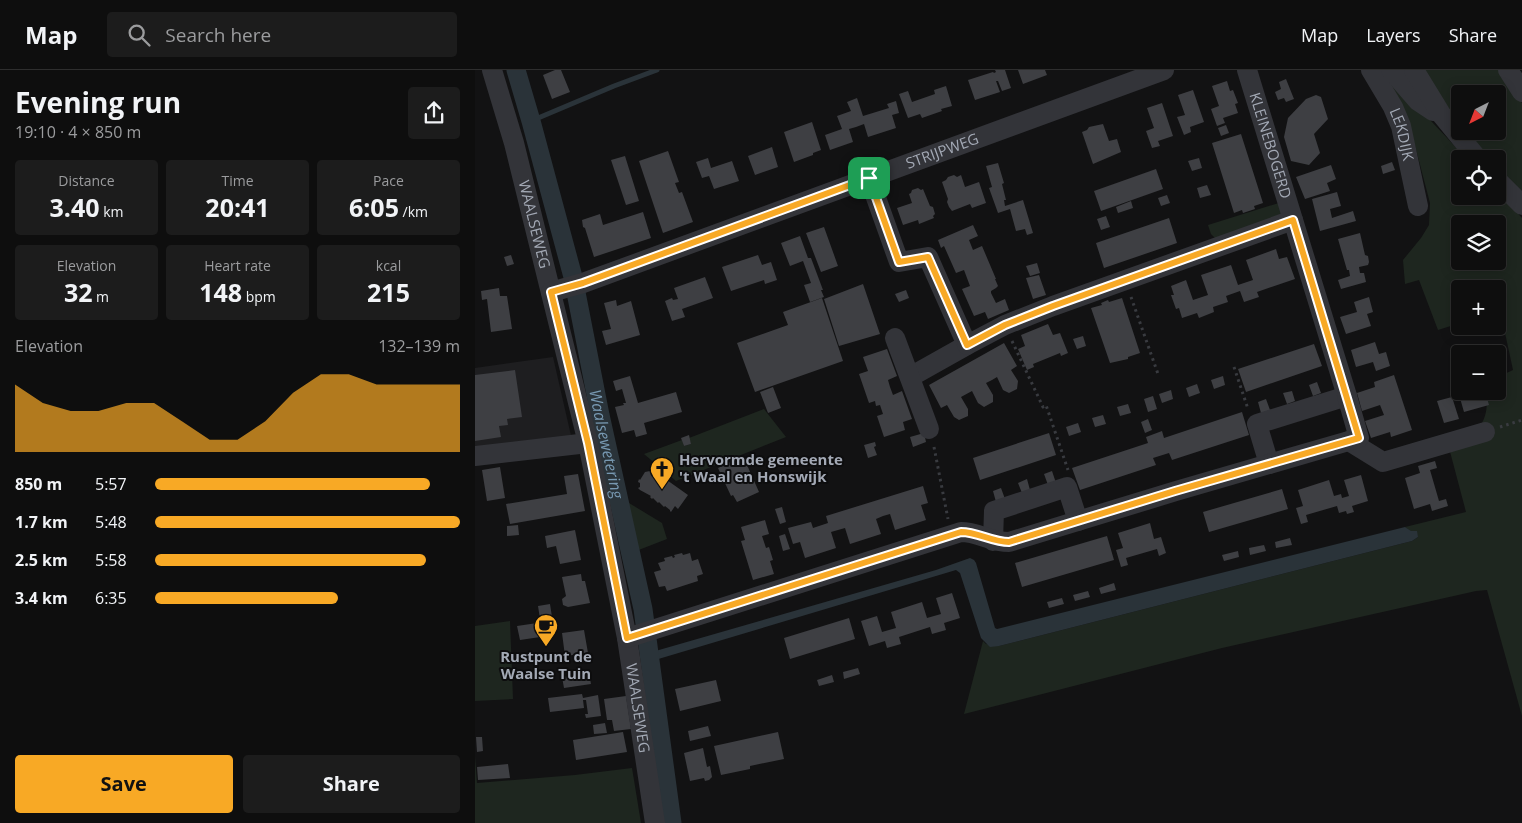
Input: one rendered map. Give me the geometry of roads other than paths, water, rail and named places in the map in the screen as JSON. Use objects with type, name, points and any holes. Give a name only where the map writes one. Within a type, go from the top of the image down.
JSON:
[{"type":"street","name":"WAALSEWEG","points":[[492,70],[514,142],[567,287],[588,443],[634,635],[655,823]]},
{"type":"street","name":"STRIJPWEG","points":[[567,287],[1163,70]]},
{"type":"street","name":"KLEINEBOGERD","points":[[1247,70],[1359,438],[1349,441]]},
{"type":"street","name":"LEKDIJK","points":[[1371,70],[1383,88],[1401,126],[1418,206]]},
{"type":"street","name":"LEKDIJK","points":[[1391,70],[1429,110],[1441,114]]},
{"type":"street","name":"LEKDIJK","points":[[1414,70],[1441,114],[1471,150]]},
{"type":"street","points":[[1508,70],[1522,92]]},
{"type":"street","points":[[869,178],[899,262],[928,257],[967,345]]},
{"type":"street","points":[[1506,189],[1522,205]]},
{"type":"street","points":[[910,377],[1005,325],[1293,220]]},
{"type":"street","points":[[895,338],[929,429]]},
{"type":"street","points":[[1269,464],[1257,424],[1347,396]]},
{"type":"street","points":[[634,635],[961,532],[969,532],[993,540],[1009,542],[1349,441],[1383,462],[1485,432]]},
{"type":"street","points":[[475,456],[588,443]]},
{"type":"street","points":[[993,540],[994,511],[1067,486],[1078,521]]},
{"type":"waterway","name":"Waalsewetering","points":[[516,70],[573,277],[600,415],[643,609],[672,823]]},
{"type":"waterway","points":[[531,121],[657,70]]},
{"type":"place","name":"Hervormde gemeente 't Waal en Honswijk","points":[[662,490]]},
{"type":"place","name":"Rustpunt de Waalse Tuin","points":[[546,647]]}]
